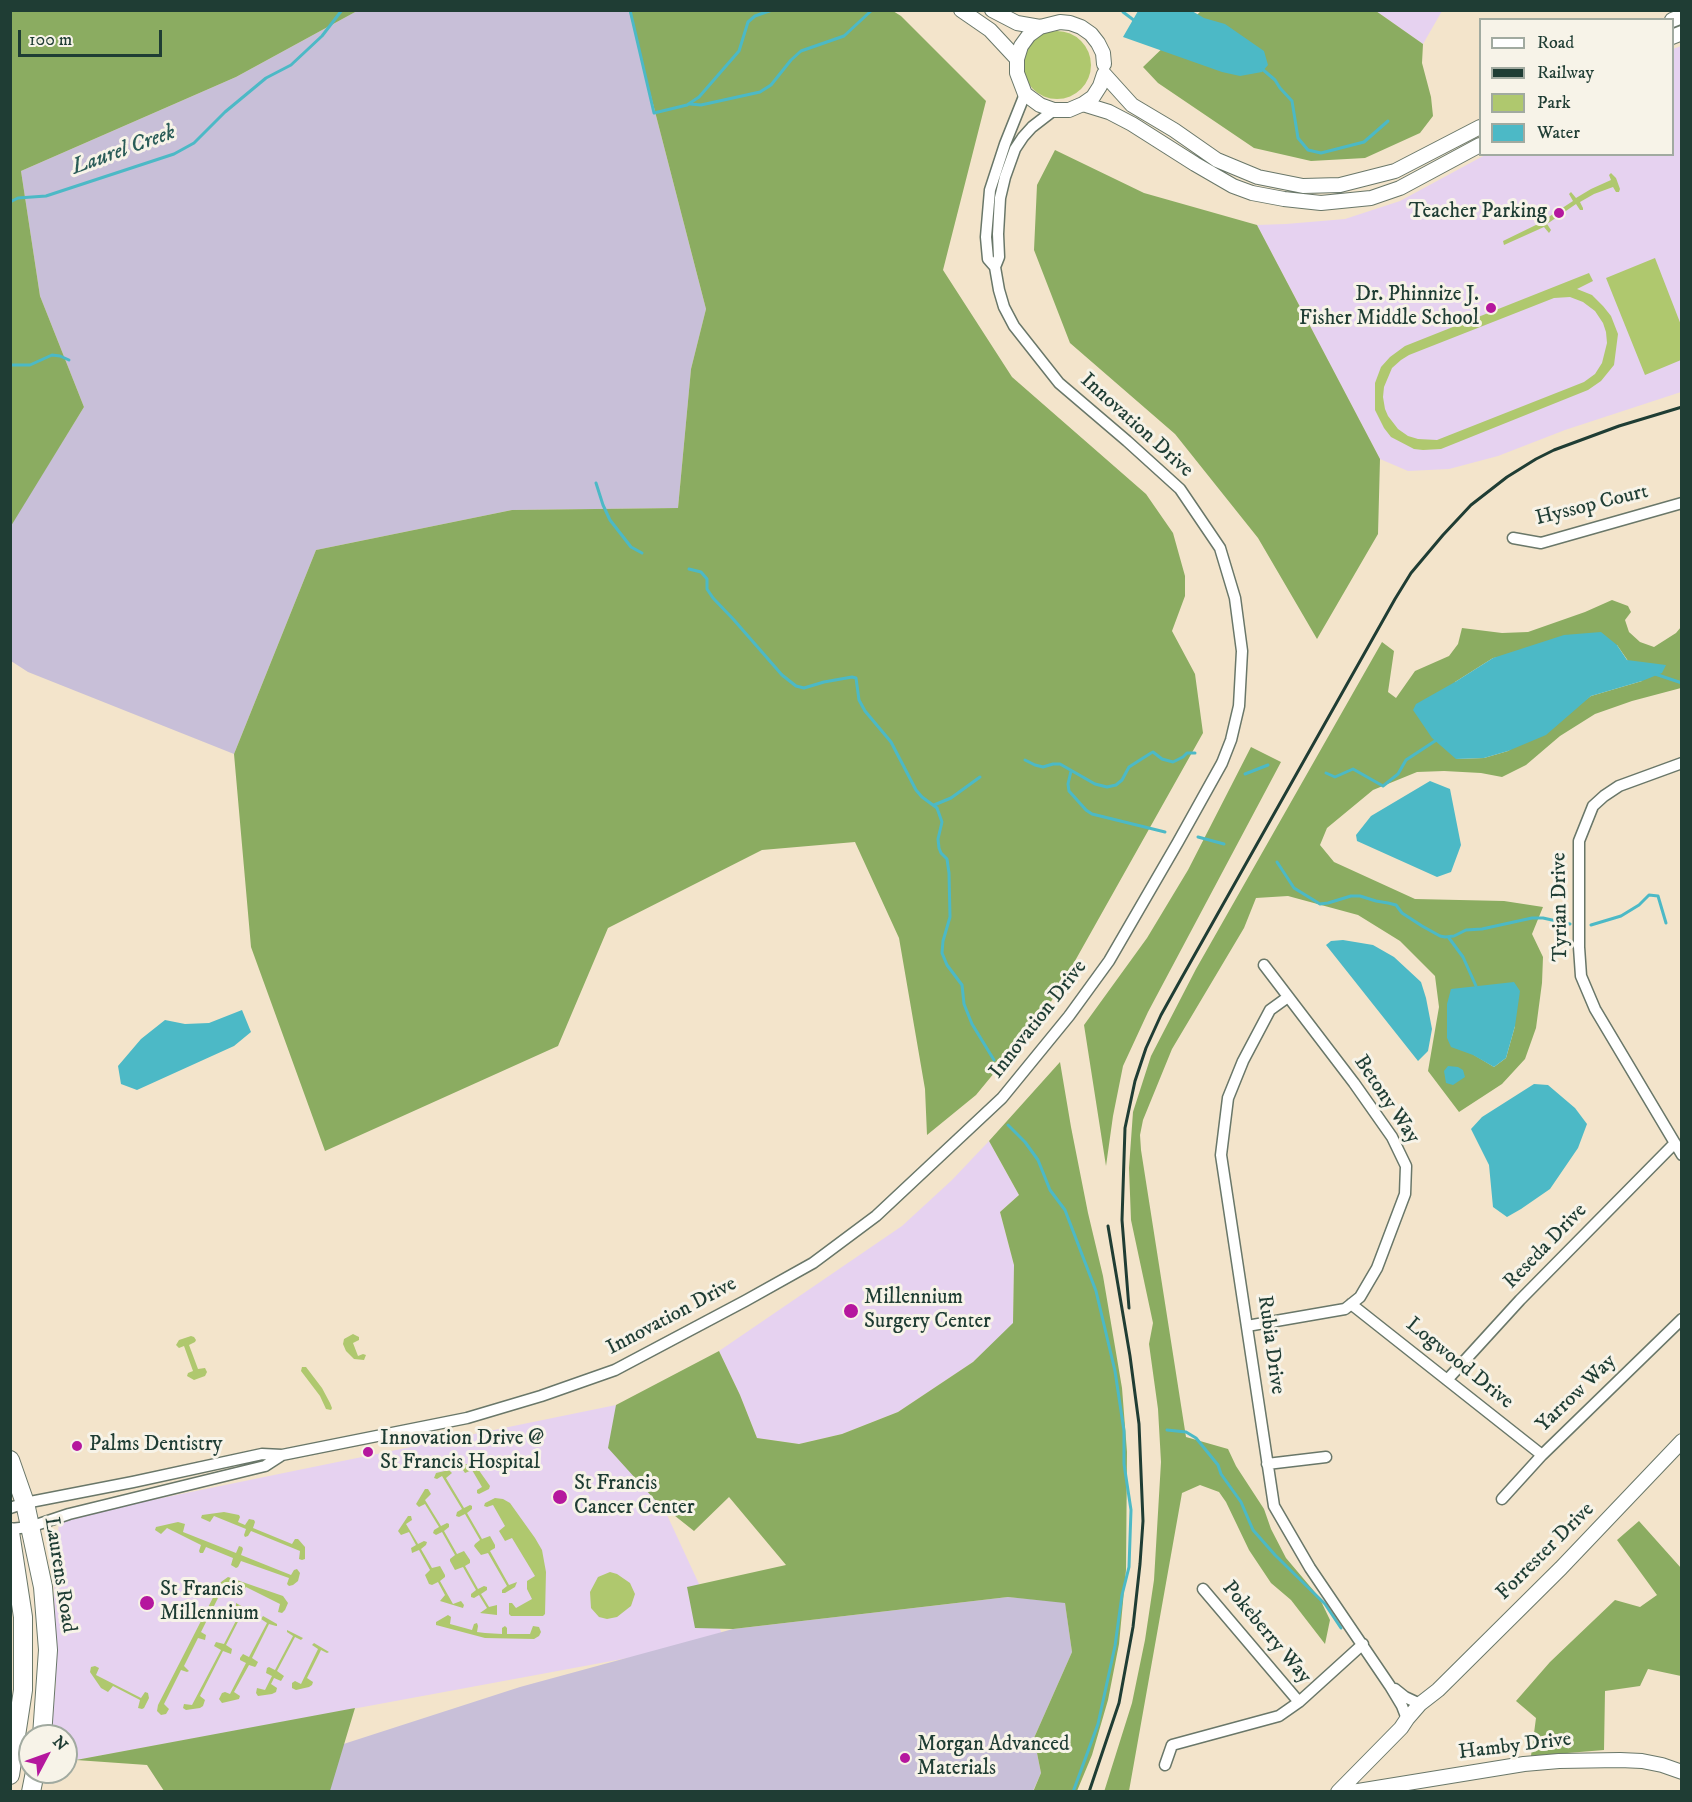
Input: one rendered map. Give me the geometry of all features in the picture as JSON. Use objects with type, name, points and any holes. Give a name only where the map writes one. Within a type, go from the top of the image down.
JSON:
[{"type":"main road","name":"Laurens Road","points":[[10,1460],[18,1505],[30,1527],[42,1587],[48,1650],[43,1724]]},
{"type":"main road","name":"Laurens Road","points":[[10,1530],[23,1617],[23,1690],[15,1726],[10,1775]]},
{"type":"street","points":[[961,10],[990,30],[1017,59]]},
{"type":"street","points":[[992,10],[1017,23],[1040,27]]},
{"type":"street","points":[[1060,22],[1070,23],[1091,34],[1098,43],[1104,69],[1100,86],[1083,104],[1069,110],[1054,110],[1040,105],[1025,94],[1017,72],[1017,59],[1021,46],[1029,35],[1040,27],[1060,22]]},
{"type":"street","points":[[1104,69],[1132,105],[1174,130],[1217,160],[1258,177],[1303,186],[1340,185],[1395,171],[1479,128]]},
{"type":"street","name":"Innovation Drive","points":[[18,1505],[262,1454],[282,1455],[467,1418],[541,1396],[615,1370],[813,1263],[876,1216],[1002,1098],[1070,1016],[1109,961],[1215,777],[1231,740],[1239,706],[1242,651],[1235,597],[1220,548],[1180,489],[1059,383],[1014,326],[1004,307],[995,267],[988,259],[986,237],[990,189],[1025,94]]},
{"type":"street","points":[[1083,104],[1109,112],[1132,124],[1233,186],[1284,200],[1321,203],[1371,198],[1400,188],[1479,146]]},
{"type":"street","name":"Innovation Drive","points":[[995,267],[999,257],[1000,198],[1015,149],[1032,127],[1054,110]]},
{"type":"street","name":"Hyssop Court","points":[[1513,538],[1541,543],[1682,503]]},
{"type":"street","name":"Tyrian Drive","points":[[1682,763],[1619,786],[1604,796],[1593,806],[1579,841],[1581,976],[1595,1009],[1682,1155]]},
{"type":"street","name":"Betony Way","points":[[1264,965],[1392,1137],[1406,1166],[1405,1194],[1377,1268],[1360,1297],[1351,1304]]},
{"type":"street","name":"Rubia Drive","points":[[1288,997],[1270,1010],[1243,1060],[1228,1098],[1221,1155],[1267,1464],[1274,1506],[1311,1568],[1402,1706],[1404,1724]]},
{"type":"street","name":"Reseda Drive","points":[[1447,1380],[1520,1300],[1675,1143]]},
{"type":"street","points":[[1247,1326],[1345,1309],[1351,1304]]},
{"type":"street","name":"Logwood Drive","points":[[1351,1304],[1542,1455]]},
{"type":"street","name":"Yarrow Way","points":[[1502,1499],[1542,1455],[1682,1319]]},
{"type":"street","name":"Forrester Drive","points":[[1338,1791],[1404,1724],[1420,1704],[1438,1690],[1591,1537],[1682,1441]]},
{"type":"street","name":"Innovation Drive","points":[[10,1530],[30,1527],[69,1514],[265,1466],[282,1455]]},
{"type":"street","points":[[1267,1464],[1326,1457]]},
{"type":"street","name":"Pokeberry Way","points":[[1203,1589],[1299,1702]]},
{"type":"street","points":[[1165,1765],[1172,1745],[1279,1716],[1299,1702],[1363,1644]]},
{"type":"street","name":"Rubia Drive","points":[[1390,1686],[1420,1704]]},
{"type":"street","name":"Forrester Drive","points":[[1404,1724],[1411,1723],[1431,1702],[1438,1690]]},
{"type":"street","name":"Hamby Drive","points":[[1352,1791],[1559,1761],[1642,1761],[1682,1772]]},
{"type":"shaded area","points":[[357,11],[629,11],[706,309],[691,369],[678,508],[512,510],[316,550],[234,754],[28,672],[11,661],[10,526],[84,407],[40,296],[21,171],[236,77]]},
{"type":"shaded area","points":[[1376,11],[1442,11],[1423,44]]},
{"type":"shaded area","name":"Dr. Phinnize J. Fisher Middle School","points":[[1681,46],[1681,392],[1565,430],[1498,456],[1449,469],[1408,471],[1380,459],[1257,225],[1345,219],[1400,201],[1483,156],[1674,156],[1674,49]]},
{"type":"shaded area","points":[[989,1141],[1019,1195],[1000,1212],[1014,1265],[1013,1324],[973,1362],[898,1412],[842,1434],[799,1444],[757,1438],[719,1351],[902,1226],[952,1180]]},
{"type":"shaded area","points":[[616,1405],[725,1640],[78,1760],[78,1724],[52,1724],[56,1682],[54,1594],[59,1519]]},
{"type":"shaded area","points":[[1008,1597],[1065,1602],[1072,1652],[1034,1738],[1041,1773],[1033,1791],[195,1792],[520,1687],[733,1629]]},
{"type":"green space","points":[[11,10],[357,11],[236,77],[21,171],[40,296],[84,407],[11,526]]},
{"type":"green space","points":[[629,11],[893,11],[901,16],[986,101],[943,270],[1012,377],[1146,494],[1173,533],[1185,576],[1185,596],[1172,631],[1195,674],[1203,733],[1046,1010],[976,1095],[927,1135],[925,1089],[899,938],[855,842],[762,850],[608,928],[558,1046],[325,1151],[251,947],[234,754],[316,550],[512,510],[678,508],[691,369],[706,309]]},
{"type":"green space","points":[[1201,11],[1376,11],[1423,44],[1422,63],[1431,97],[1433,116],[1420,133],[1365,158],[1311,161],[1254,148],[1158,83],[1143,67]]},
{"type":"green space","points":[[1050,31],[1064,31],[1076,36],[1086,46],[1091,65],[1086,84],[1076,94],[1064,99],[1050,99],[1038,94],[1028,84],[1023,72],[1023,58],[1028,46],[1038,36]]},
{"type":"green space","points":[[1055,150],[1144,193],[1257,225],[1380,459],[1378,534],[1317,639],[1258,538],[1175,434],[1070,343],[1034,250],[1037,185]]},
{"type":"green space","points":[[1611,173],[1616,178],[1619,192],[1616,192],[1613,187],[1594,194],[1580,202],[1583,210],[1580,210],[1576,204],[1547,224],[1551,230],[1549,233],[1544,227],[1504,245],[1503,241],[1540,223],[1537,216],[1540,215],[1544,220],[1573,201],[1569,194],[1571,192],[1576,198],[1611,180],[1609,175]]},
{"type":"green space","points":[[1655,258],[1681,325],[1681,360],[1645,375],[1606,278]]},
{"type":"green space","points":[[1589,273],[1593,281],[1577,289],[1592,295],[1603,306],[1611,316],[1618,334],[1614,365],[1601,381],[1588,390],[1441,449],[1414,449],[1391,437],[1375,410],[1375,383],[1381,367],[1405,346]],"holes":[[[1570,297],[1583,302],[1595,311],[1603,323],[1607,343],[1602,363],[1595,374],[1584,382],[1437,440],[1408,436],[1398,429],[1388,416],[1383,397],[1384,387],[1392,368],[1409,355],[1554,298]]]},
{"type":"green space","points":[[1612,600],[1628,606],[1631,612],[1625,620],[1629,632],[1640,642],[1654,647],[1676,633],[1681,627],[1681,688],[1595,714],[1560,736],[1526,765],[1502,777],[1481,773],[1417,772],[1373,790],[1327,828],[1320,845],[1334,862],[1415,899],[1504,901],[1543,907],[1532,934],[1543,957],[1542,983],[1536,1028],[1525,1059],[1502,1084],[1459,1112],[1428,1071],[1439,1007],[1435,976],[1400,941],[1358,915],[1288,896],[1256,898],[1244,928],[1172,1049],[1143,1120],[1140,1135],[1141,1150],[1186,1437],[1228,1449],[1236,1466],[1264,1509],[1271,1529],[1286,1558],[1319,1597],[1330,1620],[1325,1644],[1291,1600],[1271,1583],[1249,1550],[1219,1492],[1200,1485],[1182,1493],[1129,1791],[1104,1792],[1132,1703],[1154,1580],[1161,1462],[1158,1409],[1149,1344],[1153,1323],[1131,1220],[1129,1168],[1133,1112],[1151,1056],[1196,969],[1382,642],[1394,651],[1388,692],[1396,698],[1415,671],[1449,656],[1458,644],[1462,628],[1502,633],[1528,632]],"holes":[[[1617,645],[1642,681],[1591,696],[1508,751],[1484,758],[1456,759],[1455,682],[1493,658]],[[1515,1026],[1506,1058],[1494,1067],[1474,1055]]]},
{"type":"green space","points":[[1251,747],[1281,762],[1148,1012],[1123,1066],[1106,1166],[1084,1025],[1147,938],[1188,870]]},
{"type":"green space","points":[[1060,1062],[1088,1213],[1103,1276],[1122,1388],[1127,1452],[1126,1570],[1119,1644],[1108,1700],[1092,1755],[1077,1791],[1033,1792],[1041,1773],[1034,1738],[1072,1652],[1065,1603],[1008,1597],[733,1629],[695,1628],[687,1587],[786,1565],[729,1497],[694,1531],[655,1500],[608,1448],[616,1405],[719,1351],[757,1438],[799,1444],[842,1434],[898,1412],[973,1362],[1013,1323],[1014,1265],[1000,1212],[1019,1195],[989,1141]]},
{"type":"green space","points":[[353,1334],[359,1337],[359,1340],[353,1343],[358,1356],[366,1355],[364,1360],[354,1359],[343,1344],[344,1339]]},
{"type":"green space","points":[[191,1336],[196,1340],[189,1345],[198,1369],[205,1368],[207,1372],[205,1376],[194,1380],[187,1376],[193,1371],[184,1346],[179,1348],[176,1345],[179,1340]]},
{"type":"green space","points":[[302,1367],[306,1367],[322,1388],[331,1410],[326,1409],[320,1396],[301,1371]]},
{"type":"green space","points":[[462,1464],[470,1464],[478,1469],[490,1486],[489,1489],[477,1493],[477,1490],[482,1487],[472,1470],[465,1473],[461,1467]]},
{"type":"green space","points":[[449,1470],[452,1473],[446,1478],[464,1508],[472,1506],[467,1513],[482,1539],[490,1536],[495,1548],[490,1551],[509,1585],[517,1582],[515,1587],[505,1593],[502,1593],[502,1590],[507,1586],[488,1553],[481,1555],[474,1546],[480,1540],[465,1514],[456,1516],[457,1512],[462,1509],[442,1476],[434,1478],[436,1473]]},
{"type":"green space","points":[[425,1489],[428,1489],[431,1494],[425,1500],[441,1526],[449,1524],[444,1531],[457,1554],[464,1551],[470,1560],[470,1563],[465,1566],[478,1589],[487,1587],[487,1590],[481,1594],[489,1607],[497,1605],[497,1615],[480,1613],[487,1608],[479,1595],[471,1597],[476,1590],[463,1567],[455,1570],[450,1559],[455,1555],[442,1532],[436,1535],[433,1533],[439,1527],[425,1504],[419,1507],[416,1504]]},
{"type":"green space","points":[[495,1498],[510,1503],[542,1550],[546,1572],[545,1614],[543,1616],[511,1616],[509,1614],[509,1603],[516,1608],[532,1599],[527,1589],[527,1581],[535,1576],[512,1538],[505,1541],[499,1531],[505,1526],[493,1505],[484,1506],[485,1503]]},
{"type":"green space","points":[[224,1512],[239,1515],[238,1522],[245,1525],[249,1519],[254,1520],[253,1528],[292,1544],[295,1539],[298,1539],[305,1547],[305,1559],[299,1559],[300,1551],[251,1531],[245,1537],[246,1529],[214,1516],[210,1522],[201,1518],[202,1515]]},
{"type":"green space","points":[[408,1516],[411,1516],[412,1520],[406,1524],[418,1544],[427,1542],[421,1549],[432,1568],[440,1566],[445,1575],[440,1581],[453,1604],[461,1601],[463,1608],[440,1601],[445,1595],[438,1582],[429,1584],[425,1575],[430,1570],[419,1550],[412,1553],[411,1548],[416,1545],[409,1532],[401,1535],[398,1531]]},
{"type":"green space","points":[[1639,1521],[1681,1568],[1681,1676],[1648,1669],[1640,1686],[1605,1691],[1604,1750],[1531,1756],[1536,1718],[1516,1701],[1550,1662],[1615,1600],[1640,1607],[1657,1595],[1617,1540]]},
{"type":"green space","points":[[178,1522],[185,1524],[183,1532],[236,1553],[239,1546],[242,1547],[241,1555],[291,1575],[297,1569],[300,1573],[298,1581],[289,1586],[287,1584],[289,1578],[241,1561],[236,1568],[231,1565],[233,1558],[206,1547],[203,1553],[200,1553],[201,1545],[167,1528],[161,1534],[155,1530],[156,1527]]},
{"type":"green space","points":[[610,1572],[630,1583],[635,1594],[631,1606],[617,1617],[607,1619],[599,1617],[591,1608],[590,1592],[598,1577]]},
{"type":"green space","points":[[228,1577],[283,1596],[288,1603],[285,1610],[282,1613],[278,1612],[280,1604],[246,1587],[241,1593],[226,1597],[220,1594],[201,1632],[206,1635],[205,1640],[198,1638],[184,1666],[189,1671],[181,1670],[164,1704],[169,1709],[166,1714],[161,1715],[157,1711],[158,1705],[221,1582]]},
{"type":"green space","points":[[236,1603],[252,1612],[244,1610],[226,1645],[232,1649],[231,1654],[223,1651],[200,1696],[205,1700],[203,1706],[186,1710],[183,1708],[184,1704],[192,1705],[221,1650],[214,1646],[216,1642],[224,1644],[242,1609],[236,1606]]},
{"type":"green space","points":[[448,1615],[451,1617],[450,1624],[472,1630],[474,1624],[477,1623],[477,1632],[502,1634],[502,1628],[505,1626],[507,1634],[530,1634],[533,1626],[539,1627],[541,1632],[534,1639],[485,1638],[436,1625],[436,1622]]},
{"type":"green space","points":[[263,1616],[277,1626],[269,1624],[252,1658],[258,1662],[256,1666],[249,1665],[234,1692],[240,1696],[239,1699],[222,1703],[219,1699],[222,1693],[230,1694],[246,1663],[240,1658],[243,1654],[249,1657],[267,1623],[261,1619]]},
{"type":"green space","points":[[287,1630],[303,1638],[301,1640],[295,1637],[277,1671],[284,1676],[281,1681],[274,1678],[271,1684],[277,1688],[276,1692],[258,1696],[257,1688],[265,1690],[272,1676],[266,1673],[267,1668],[275,1670],[293,1636]]},
{"type":"green space","points":[[314,1643],[329,1652],[321,1650],[307,1678],[313,1682],[312,1685],[296,1690],[292,1688],[292,1683],[295,1681],[301,1684],[318,1649],[312,1645]]},
{"type":"green space","points":[[91,1667],[99,1668],[96,1675],[141,1698],[145,1692],[148,1693],[149,1698],[144,1708],[138,1708],[140,1700],[113,1686],[108,1692],[101,1688],[90,1672]]},
{"type":"green space","points":[[355,1708],[330,1791],[164,1791],[147,1765],[78,1760]]},
{"type":"water","points":[[1138,11],[1192,11],[1204,18],[1225,24],[1264,51],[1268,65],[1262,72],[1240,76],[1222,72],[1123,37]]},
{"type":"water","points":[[1601,632],[1617,645],[1627,660],[1666,665],[1662,673],[1591,696],[1546,735],[1508,751],[1484,758],[1456,759],[1432,738],[1413,710],[1416,704],[1493,658],[1564,635]]},
{"type":"water","points":[[1430,781],[1450,789],[1461,845],[1451,872],[1437,877],[1357,841],[1356,835],[1371,816]]},
{"type":"water","points":[[1343,940],[1373,945],[1394,957],[1421,982],[1432,1029],[1428,1051],[1418,1061],[1326,945],[1331,941]]},
{"type":"water","points":[[1514,982],[1520,991],[1515,1026],[1506,1058],[1494,1067],[1473,1055],[1451,1047],[1447,1038],[1447,1004],[1451,989]]},
{"type":"water","points":[[242,1010],[251,1032],[234,1046],[137,1090],[121,1084],[118,1066],[141,1039],[165,1020],[185,1024],[209,1023]]},
{"type":"water","points":[[1448,1066],[1463,1070],[1465,1077],[1453,1085],[1446,1083],[1444,1071]]},
{"type":"water","points":[[1534,1084],[1548,1085],[1575,1108],[1587,1124],[1578,1148],[1550,1189],[1507,1217],[1493,1207],[1489,1165],[1471,1129],[1482,1117]]},
{"type":"waterway","name":"Laurel Creek","points":[[10,202],[18,198],[46,196],[174,154],[194,143],[225,112],[266,78],[291,65],[322,36],[342,10]]},
{"type":"waterway","points":[[630,10],[654,113],[687,105],[699,97],[739,51],[748,22],[755,16],[772,10]]},
{"type":"waterway","points":[[690,104],[701,105],[760,92],[771,85],[801,51],[844,36],[872,10]]},
{"type":"waterway","points":[[1123,12],[1135,21]]},
{"type":"waterway","points":[[1261,68],[1275,80],[1292,101],[1298,138],[1308,150],[1321,153],[1364,142],[1388,121]]},
{"type":"waterway","points":[[10,365],[30,365],[52,355],[69,360]]},
{"type":"waterway","points":[[596,483],[610,520],[631,547],[642,553]]},
{"type":"waterway","points":[[689,569],[701,572],[707,579],[707,589],[713,598],[782,675],[796,686],[804,688],[824,682],[856,678],[859,700],[865,711],[891,742],[916,790],[937,808],[942,822],[938,839],[939,848],[947,859],[949,873],[950,917],[942,953],[947,965],[962,985],[964,1004],[972,1024],[994,1060]]},
{"type":"waterway","points":[[1655,674],[1682,683]]},
{"type":"waterway","points":[[1326,773],[1335,777],[1353,769],[1383,786],[1398,774],[1406,760],[1438,739]]},
{"type":"waterway","points":[[1025,760],[1043,767],[1060,764],[1095,784],[1107,787],[1116,785],[1122,780],[1129,767],[1153,752],[1162,759],[1173,762],[1187,753],[1195,753]]},
{"type":"waterway","points":[[1245,774],[1268,765]]},
{"type":"waterway","points":[[1071,771],[1069,791],[1092,814],[1165,832]]},
{"type":"waterway","points":[[934,805],[951,798],[980,777]]},
{"type":"waterway","points":[[1198,837],[1224,844]]},
{"type":"waterway","points":[[1277,862],[1294,888],[1320,904],[1360,896],[1396,905],[1402,913],[1440,936],[1454,936],[1466,930],[1482,929],[1532,918],[1570,924]]},
{"type":"waterway","points":[[1591,925],[1621,916],[1639,905],[1649,895],[1658,896],[1666,923]]},
{"type":"waterway","points":[[1449,938],[1463,957],[1476,986]]},
{"type":"waterway","points":[[1008,1125],[1025,1142],[1038,1160],[1050,1190],[1065,1210],[1096,1291],[1115,1371],[1124,1431],[1124,1464],[1131,1510],[1129,1567],[1098,1724],[1073,1792]]},
{"type":"waterway","points":[[1167,1430],[1186,1432],[1196,1438],[1218,1465],[1221,1474],[1241,1502],[1253,1530],[1325,1604],[1341,1628]]},
{"type":"railway","points":[[1129,1308],[1122,1220],[1125,1128],[1135,1081],[1146,1048],[1161,1015],[1395,599],[1411,573],[1443,535],[1471,505],[1507,477],[1554,450],[1619,426],[1682,407]]},
{"type":"railway","points":[[1089,1792],[1119,1703],[1133,1627],[1143,1521],[1139,1424],[1108,1226]]},
{"type":"place","name":"Teacher Parking","points":[[1559,213]]},
{"type":"place","name":"Dr. Phinnize J. Fisher Middle School","points":[[1491,308]]},
{"type":"place","name":"Millennium Surgery Center","points":[[851,1311]]},
{"type":"place","name":"Palms Dentistry","points":[[77,1446]]},
{"type":"place","name":"Innovation Drive @ St Francis Hospital","points":[[368,1452]]},
{"type":"place","name":"St Francis Cancer Center","points":[[560,1497]]},
{"type":"place","name":"St Francis Millennium","points":[[147,1603]]},
{"type":"place","name":"Morgan Advanced Materials","points":[[905,1758]]}]
